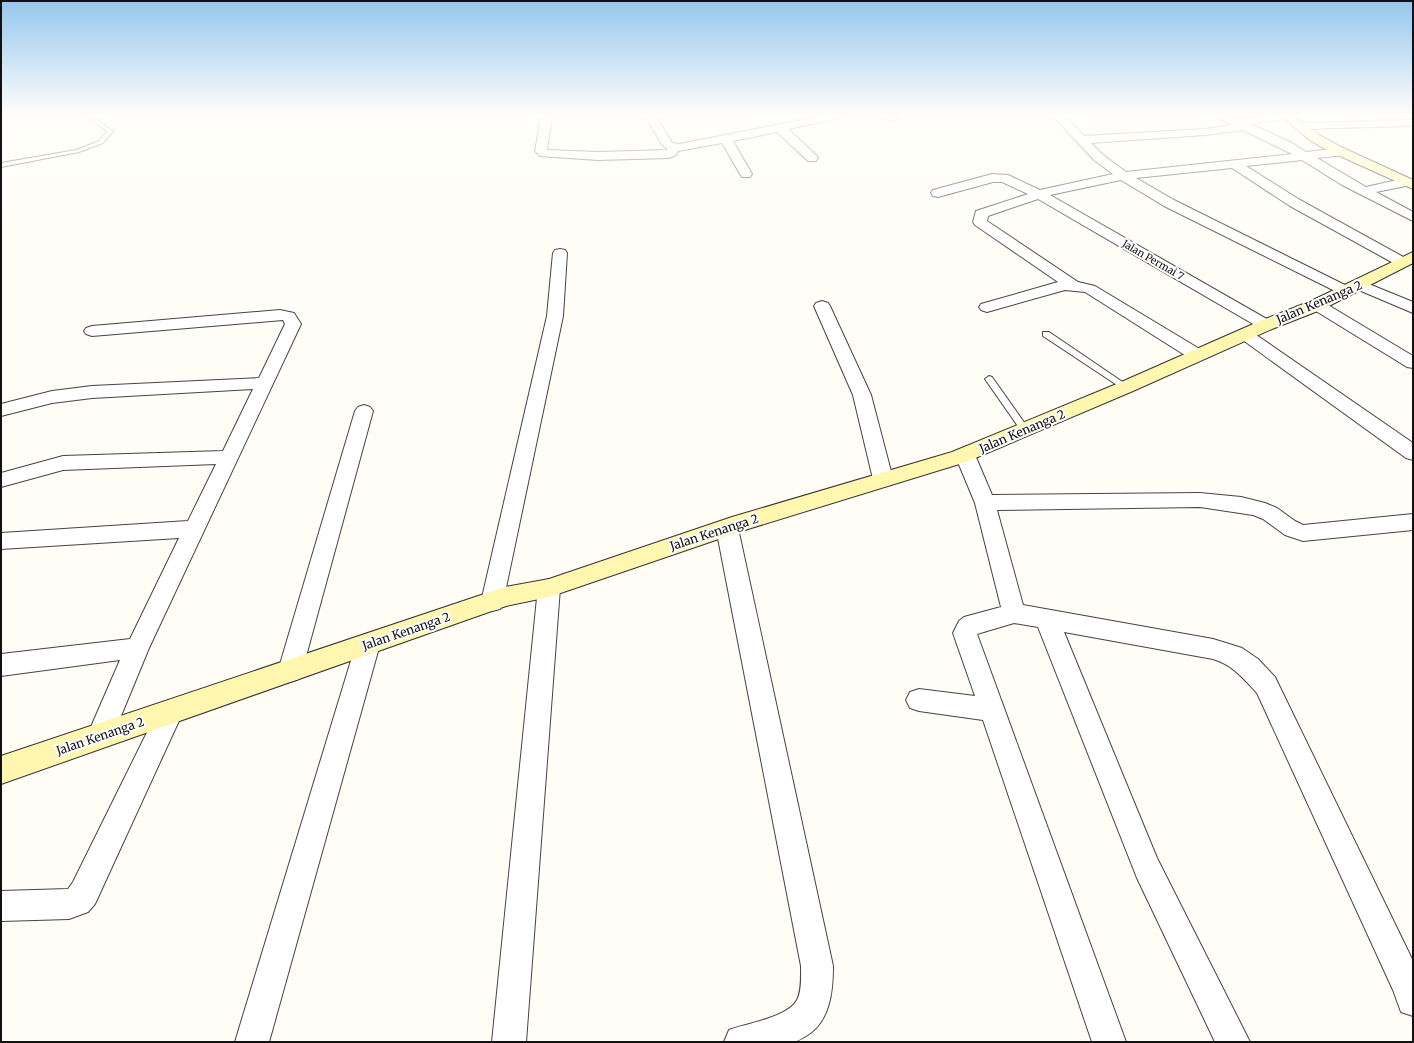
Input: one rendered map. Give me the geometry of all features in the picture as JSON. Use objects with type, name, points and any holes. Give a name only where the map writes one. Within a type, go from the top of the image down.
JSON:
[{"type":"main road","points":[[1368,165],[1410,184]]},
{"type":"main road","name":"Jalan Kenanga 2","points":[[1,770],[505,597],[550,588],[727,528],[965,455],[1126,387],[1266,325],[1317,305],[1408,260]]},
{"type":"street","points":[[741,165],[746,174]]},
{"type":"street","points":[[1107,165],[1123,176],[1169,203],[1413,308]]},
{"type":"street","points":[[1073,284],[980,222],[981,214],[1074,185],[1123,176],[1236,165],[1295,203],[1408,260]]},
{"type":"street","points":[[1319,165],[1413,217]]},
{"type":"street","name":"Jalan Permai 7","points":[[938,193],[992,178],[1004,178],[1040,195],[1266,325]]},
{"type":"street","points":[[1364,191],[1410,184]]},
{"type":"street","points":[[492,602],[555,316],[560,253]]},
{"type":"street","points":[[987,307],[1064,285],[1073,284],[1090,288],[1197,355]]},
{"type":"street","points":[[1360,285],[1413,293]]},
{"type":"street","points":[[1317,305],[1413,363]]},
{"type":"street","points":[[822,306],[862,395],[883,479]]},
{"type":"street","points":[[92,331],[280,315],[288,316],[292,324],[137,648],[100,736]]},
{"type":"street","points":[[1246,335],[1413,453]]},
{"type":"street","points":[[2,412],[52,397],[92,392],[265,383]]},
{"type":"street","points":[[290,671],[364,411]]},
{"type":"street","points":[[965,455],[985,503],[1014,613]]},
{"type":"street","points":[[1,480],[63,463],[229,457]]},
{"type":"street","points":[[985,503],[1200,500],[1249,506],[1266,512],[1294,532],[1302,533],[1413,522]]},
{"type":"street","points":[[727,528],[817,966],[817,987],[812,1006],[806,1018],[792,1026],[741,1042]]},
{"type":"street","points":[[1,541],[194,529]]},
{"type":"street","points":[[509,1042],[550,588]]},
{"type":"street","points":[[1109,1042],[965,633],[967,628],[972,624],[1014,613],[1213,649],[1234,655],[1249,667],[1266,686],[1408,986],[1413,1000]]},
{"type":"street","points":[[1047,620],[1147,868],[1233,1042]]},
{"type":"street","points":[[252,1042],[368,644]]},
{"type":"street","points":[[1,665],[137,648]]},
{"type":"street","points":[[919,700],[991,710]]},
{"type":"street","points":[[1,906],[69,904],[77,901],[84,893],[170,712]]},
{"type":"lane","points":[[1046,334],[1126,387]]},
{"type":"lane","points":[[989,379],[1025,430]]}]
